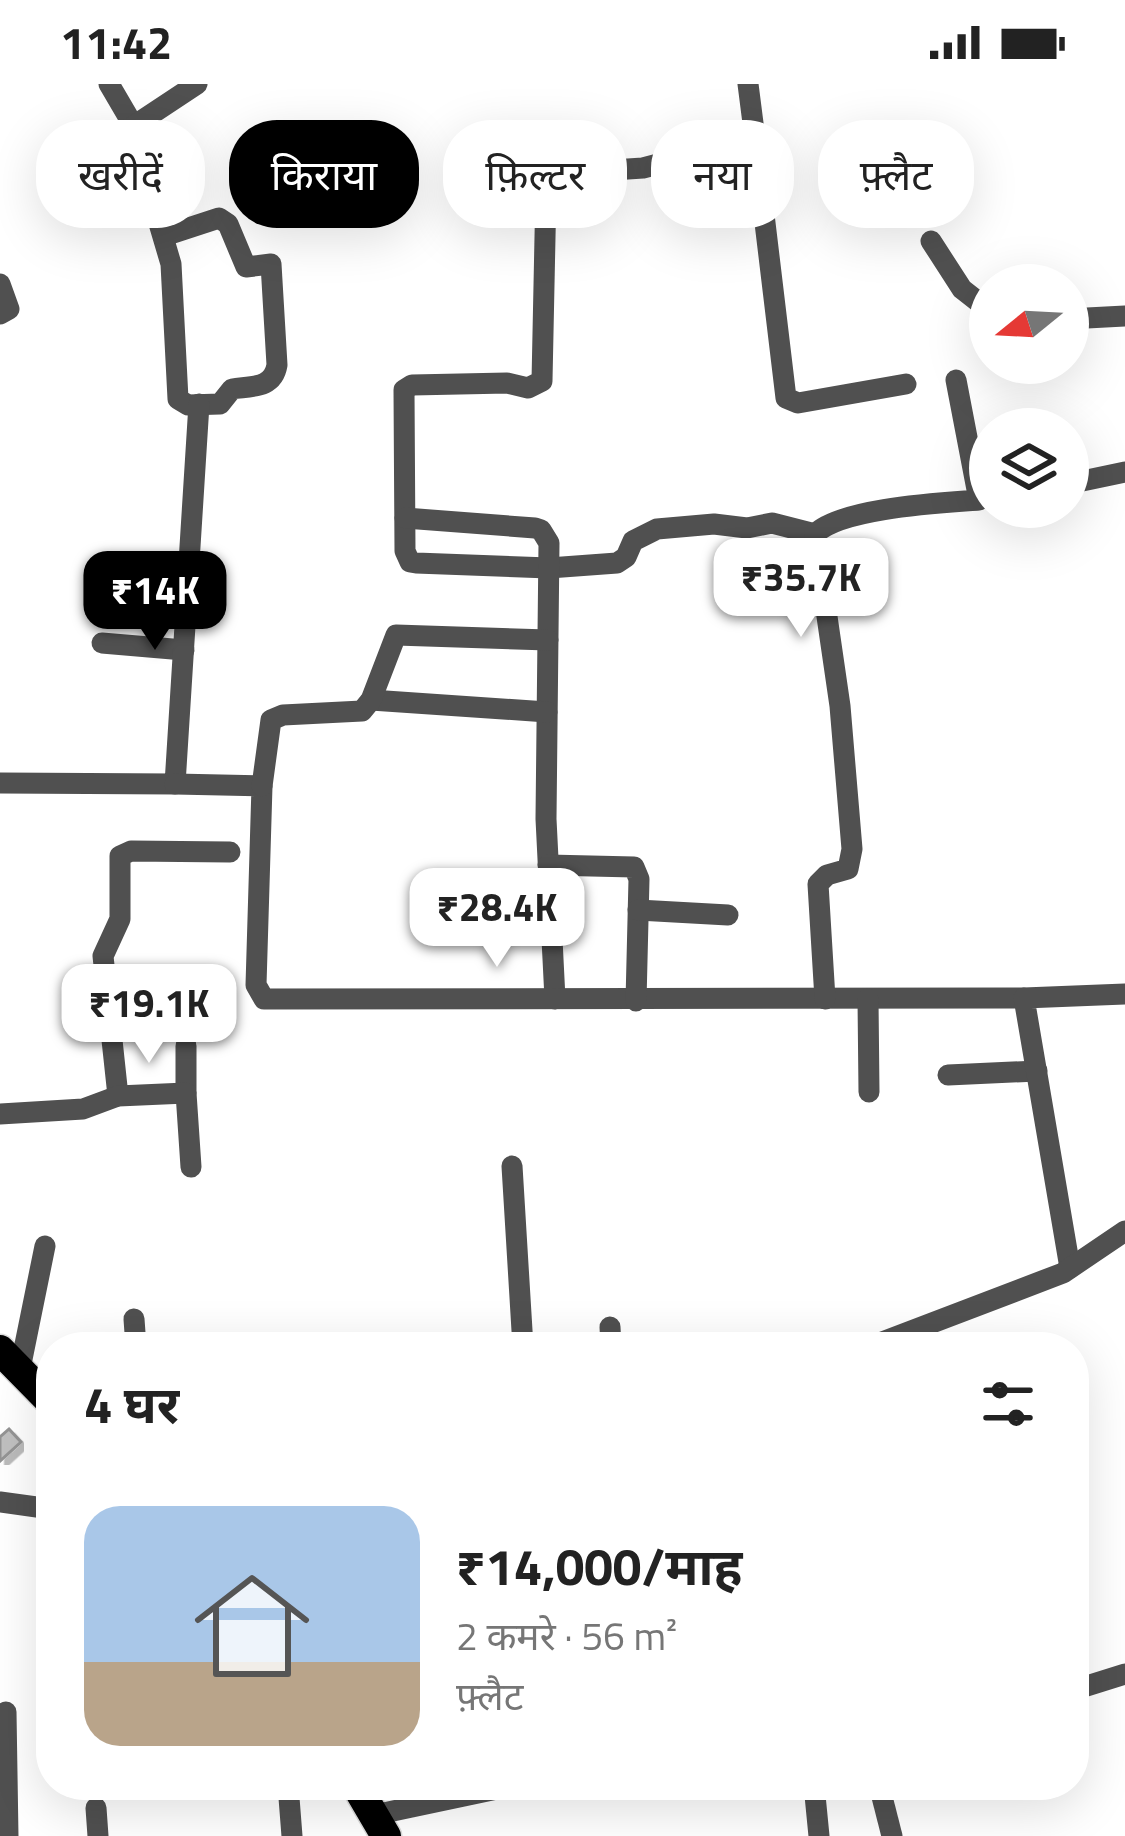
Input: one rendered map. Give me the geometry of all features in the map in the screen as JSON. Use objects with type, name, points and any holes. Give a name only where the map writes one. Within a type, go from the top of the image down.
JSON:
[{"type":"highway","points":[[10,1360],[36,1387]]},
{"type":"street","points":[[109,84],[130,120]]},
{"type":"street","points":[[141,120],[197,84]]},
{"type":"street","points":[[748,84],[753,120]]},
{"type":"street","points":[[651,166],[599,174],[552,174],[546,189],[542,381],[528,388],[500,382],[404,390],[405,551],[410,562],[549,568],[622,561],[633,541],[657,529],[714,524],[747,528],[772,523],[815,534]]},
{"type":"street","points":[[160,228],[175,283],[177,392],[182,403],[224,402],[232,389],[263,385],[275,373],[273,270],[267,262],[246,267],[228,224],[220,218],[164,236]]},
{"type":"street","points":[[766,228],[786,398],[799,403],[906,384]]},
{"type":"street","points":[[931,241],[969,294]]},
{"type":"street","points":[[0,284],[9,309],[0,314]]},
{"type":"street","points":[[1089,318],[1125,316]]},
{"type":"street","points":[[956,380],[969,434]]},
{"type":"street","points":[[176,784],[199,404]]},
{"type":"street","points":[[1089,480],[1125,472]]},
{"type":"street","points":[[815,534],[862,513],[969,502]]},
{"type":"street","points":[[405,518],[541,530],[549,543],[548,865],[555,1000]]},
{"type":"street","points":[[815,534],[840,706],[852,849],[848,868],[827,875],[818,884],[825,999]]},
{"type":"street","points":[[548,640],[402,633],[392,639],[371,700],[355,712],[271,719],[262,786],[256,985],[264,999],[636,1001],[1125,994]]},
{"type":"street","points":[[102,643],[184,650]]},
{"type":"street","points":[[371,700],[547,712]]},
{"type":"street","points":[[0,783],[262,786]]},
{"type":"street","points":[[118,1096],[104,956],[120,919],[121,856],[131,851],[230,852]]},
{"type":"street","points":[[548,865],[634,867],[639,879],[636,1001]]},
{"type":"street","points":[[638,910],[728,915]]},
{"type":"street","points":[[1024,998],[1070,1268]]},
{"type":"street","points":[[868,999],[868,1092]]},
{"type":"street","points":[[186,1046],[191,1167]]},
{"type":"street","points":[[948,1076],[1037,1070]]},
{"type":"street","points":[[0,1114],[72,1110],[118,1096],[186,1093]]},
{"type":"street","points":[[512,1166],[522,1332]]},
{"type":"street","points":[[907,1332],[1070,1268],[1125,1231]]},
{"type":"street","points":[[10,1360],[45,1246]]},
{"type":"street","points":[[134,1319],[135,1332]]},
{"type":"street","points":[[0,1502],[36,1507]]},
{"type":"street","points":[[1089,1685],[1125,1674]]},
{"type":"street","points":[[6,1712],[3,1753],[8,1836]]},
{"type":"street","points":[[289,1800],[292,1836]]},
{"type":"street","points":[[380,1825],[461,1800]]},
{"type":"street","points":[[815,1800],[819,1836]]},
{"type":"street","points":[[883,1800],[892,1836]]},
{"type":"street","points":[[96,1808],[98,1836]]},
{"type":"building","points":[[9,1429],[21,1442],[0,1461],[0,1437]]}]
